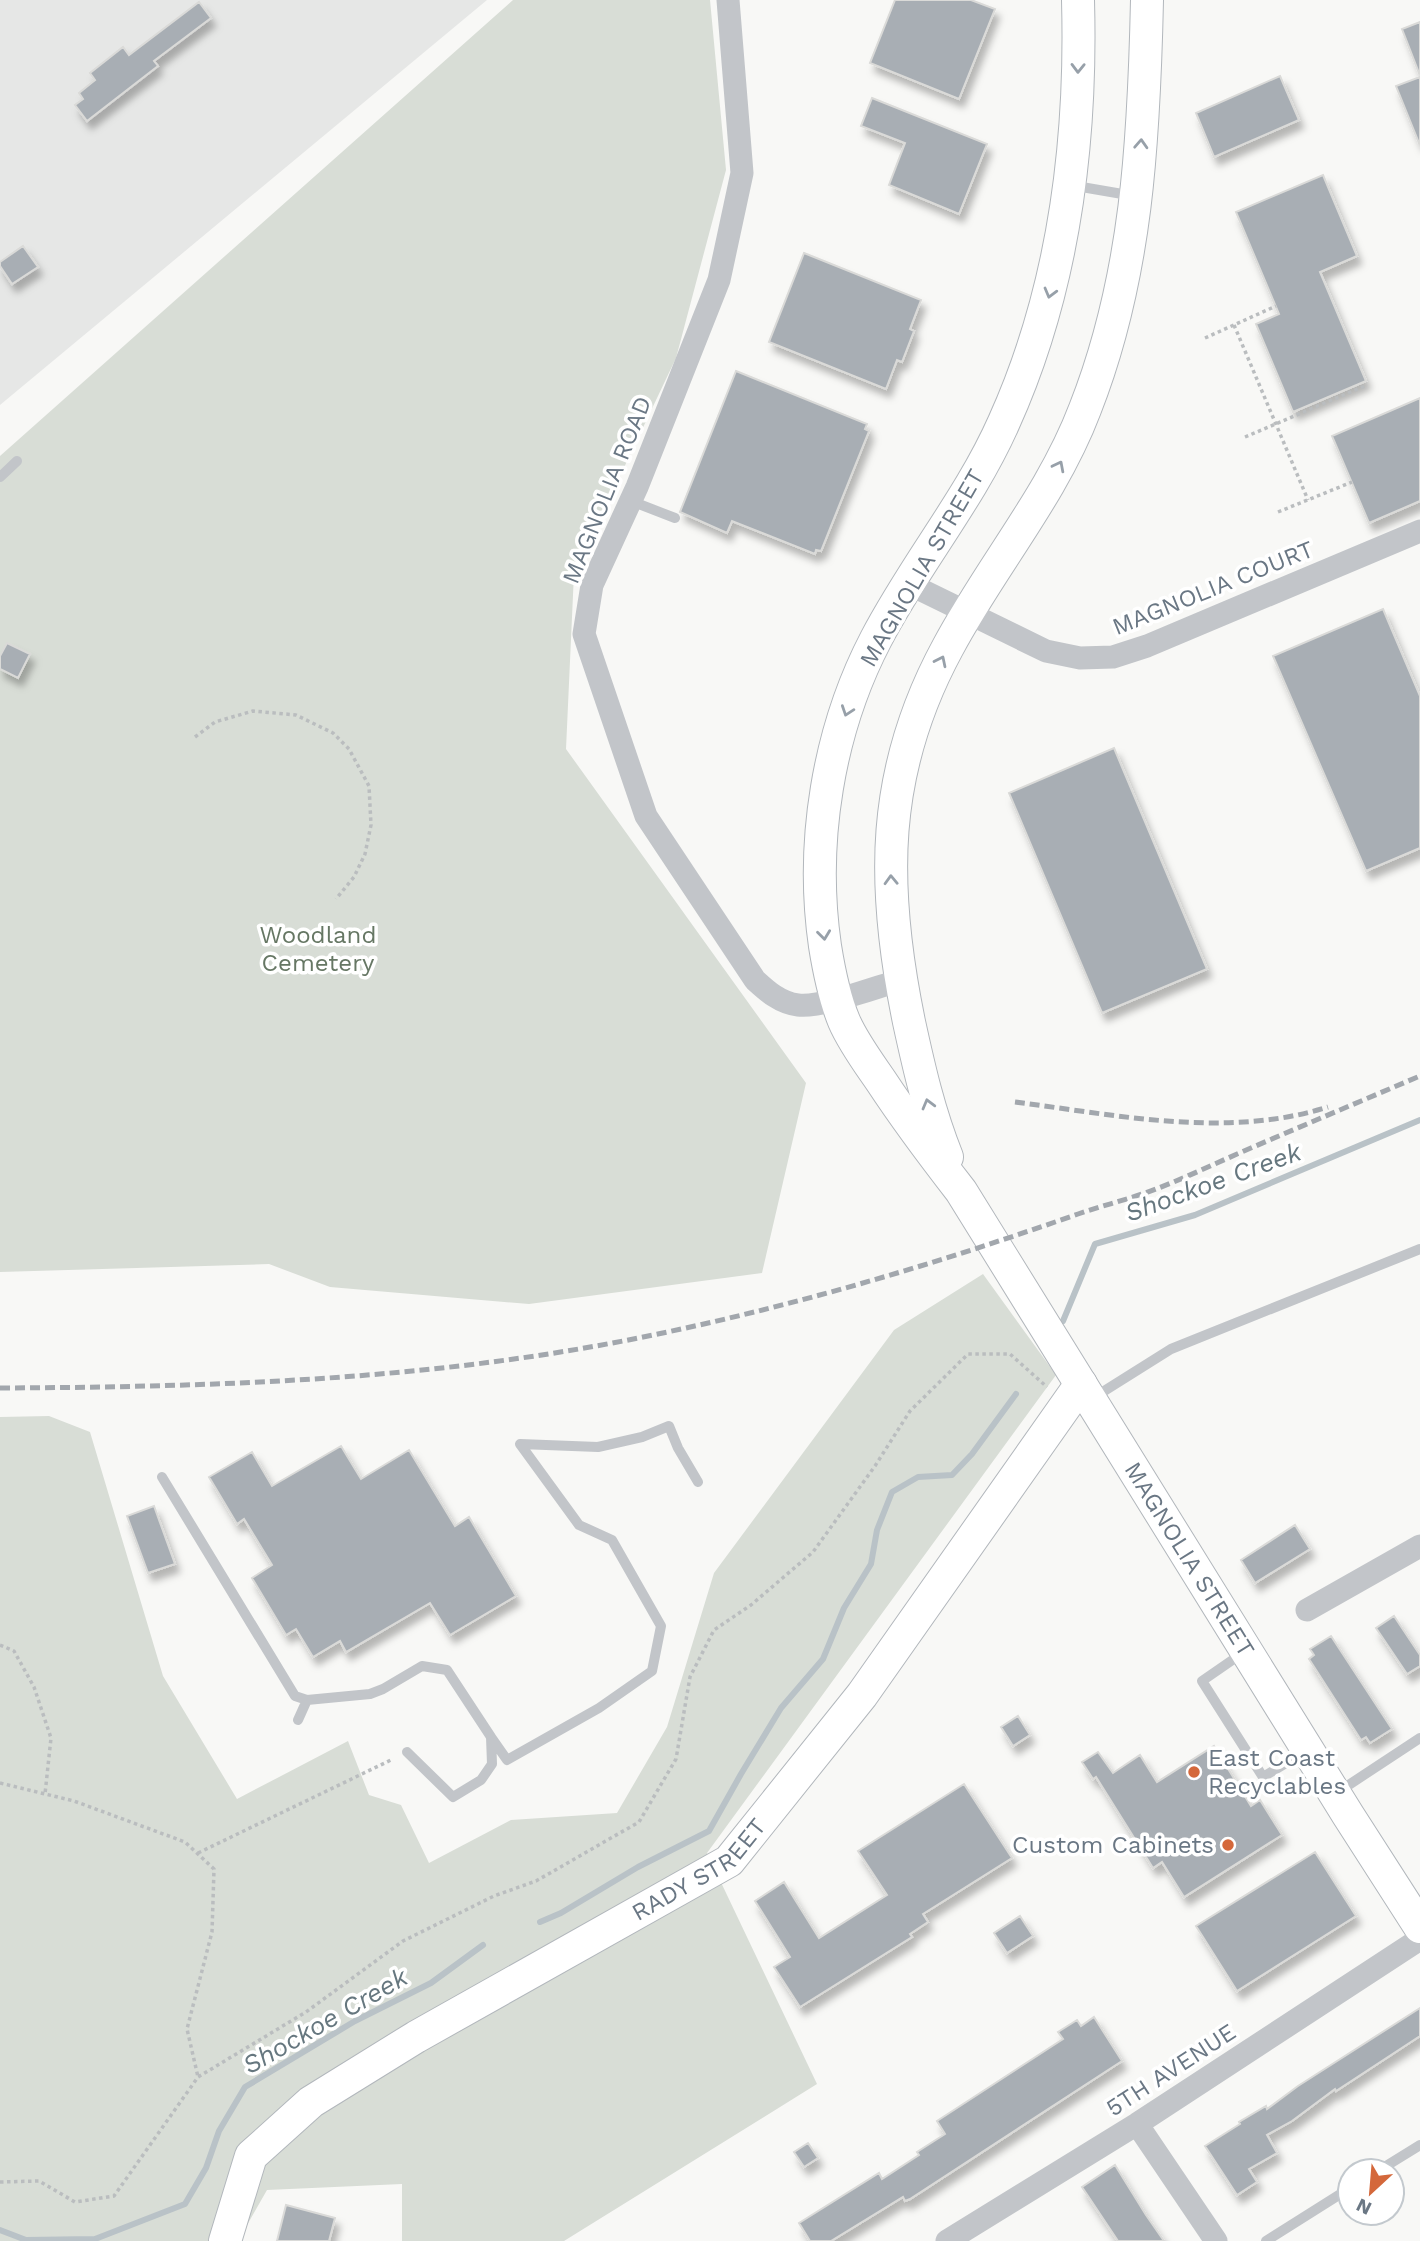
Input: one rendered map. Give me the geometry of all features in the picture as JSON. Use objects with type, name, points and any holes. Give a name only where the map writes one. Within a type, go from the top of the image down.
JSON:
[{"type":"main road","name":"MAGNOLIA STREET","points":[[1078,0],[1078,79],[1070,185],[1052,287],[1035,345],[987,458],[876,640],[860,674],[837,741],[829,776],[821,849],[823,929],[836,999],[853,1040],[916,1133],[961,1191],[1079,1396],[1247,1651],[1420,1927]]},
{"type":"main road","name":"MAGNOLIA STREET","points":[[961,1191],[931,1116],[923,1088],[901,980],[892,914],[890,870],[896,798],[912,728],[944,654],[1054,476],[1098,375],[1118,303],[1137,196],[1147,0]]},
{"type":"main road","name":"RADY STREET","points":[[225,2241],[251,2156],[312,2102],[416,2037],[729,1861],[862,1695],[1079,1396]]},
{"type":"street","name":"MAGNOLIA ROAD","points":[[728,0],[742,173],[719,281],[631,501],[592,585],[584,634],[646,816],[755,979],[771,994],[788,1003],[809,1005],[901,980]]},
{"type":"street","name":"MAGNOLIA COURT","points":[[909,584],[1046,651],[1080,658],[1113,657],[1147,646],[1420,531]]},
{"type":"street","points":[[1307,1610],[1420,1546]]},
{"type":"street","name":"5TH AVENUE","points":[[947,2241],[1137,2124],[1420,1939]]},
{"type":"street","points":[[1137,2124],[1216,2241]]},
{"type":"lane","points":[[1070,185],[1137,196]]},
{"type":"lane","points":[[0,477],[17,461]]},
{"type":"lane","points":[[631,501],[675,518]]},
{"type":"lane","points":[[1079,1396],[1171,1349],[1420,1249]]},
{"type":"lane","points":[[162,1477],[295,1696],[307,1700],[370,1694],[422,1666],[447,1670],[506,1760],[599,1708],[652,1671],[661,1626],[612,1540],[579,1525],[520,1444],[598,1447],[642,1437],[669,1426],[677,1448],[698,1482]]},
{"type":"lane","points":[[1247,1651],[1202,1681],[1263,1777],[1308,1750]]},
{"type":"lane","points":[[298,1720],[307,1700]]},
{"type":"lane","points":[[407,1752],[453,1797],[481,1780],[492,1765],[491,1737]]},
{"type":"lane","points":[[1335,1794],[1420,1738]]},
{"type":"lane","points":[[1401,2157],[1420,2145]]},
{"type":"lane","points":[[1266,2241],[1336,2198]]},
{"type":"path","points":[[1205,338],[1276,306]]},
{"type":"path","points":[[1234,325],[1308,500]]},
{"type":"path","points":[[1245,437],[1365,386]]},
{"type":"path","points":[[1278,512],[1352,482]]},
{"type":"path","points":[[195,737],[215,722],[253,710],[296,715],[333,733],[349,749],[369,786],[371,825],[365,854],[354,877],[337,899]]},
{"type":"path","points":[[0,2182],[39,2181],[75,2202],[114,2196],[198,2077],[306,2012],[403,1941],[494,1896],[536,1881],[639,1822],[676,1759],[690,1677],[714,1630],[751,1605],[813,1552],[875,1466],[910,1411],[968,1354],[1010,1354],[1079,1396]]},
{"type":"path","points":[[0,1645],[14,1651],[34,1686],[51,1738],[45,1794]]},
{"type":"path","points":[[198,1854],[407,1752]]},
{"type":"path","points":[[0,1783],[74,1801],[186,1842],[214,1869],[212,1932],[187,2029],[198,2077]]},
{"type":"shaded area","points":[[0,0],[487,0],[0,405]]},
{"type":"green space","name":"Woodland Cemetery","points":[[513,0],[710,0],[726,170],[676,358],[574,573],[566,749],[806,1083],[762,1273],[529,1304],[330,1287],[269,1264],[0,1272],[0,456]]},
{"type":"green space","points":[[983,1274],[1056,1375],[707,1853],[817,2084],[564,2241],[402,2241],[402,2184],[267,2190],[238,2241],[0,2241],[0,1417],[49,1416],[90,1432],[163,1676],[237,1799],[348,1741],[369,1795],[401,1805],[429,1863],[511,1820],[617,1813],[667,1727],[714,1573],[894,1330]]},
{"type":"building","points":[[895,0],[971,0],[995,9],[959,99],[870,63]]},
{"type":"building","points":[[199,2],[211,18],[154,61],[158,66],[87,121],[75,105],[83,99],[79,93],[95,80],[90,73],[123,47],[129,55]]},
{"type":"building","points":[[1420,22],[1420,73],[1419,73],[1402,29]]},
{"type":"building","points":[[1280,76],[1299,120],[1214,157],[1196,113]]},
{"type":"building","points":[[1420,77],[1420,143],[1419,143],[1396,86]]},
{"type":"building","points":[[872,98],[987,144],[959,214],[889,185],[905,143],[861,126]]},
{"type":"building","points":[[1323,175],[1357,256],[1320,272],[1366,381],[1293,412],[1256,324],[1279,314],[1236,212]]},
{"type":"building","points":[[23,246],[38,267],[12,284],[0,262]]},
{"type":"building","points":[[804,253],[921,300],[910,329],[914,331],[902,362],[897,360],[886,389],[769,342]]},
{"type":"building","points":[[736,371],[867,424],[865,429],[869,431],[821,551],[816,550],[815,554],[732,521],[727,533],[680,512]]},
{"type":"building","points":[[1420,398],[1420,501],[1369,523],[1332,436]]},
{"type":"building","points":[[1383,609],[1420,696],[1420,848],[1366,871],[1273,656]]},
{"type":"building","points":[[7,643],[30,654],[18,678],[0,669],[0,656]]},
{"type":"building","points":[[1114,748],[1207,969],[1102,1013],[1009,793]]},
{"type":"building","points":[[341,1446],[361,1479],[409,1450],[455,1526],[469,1517],[516,1596],[450,1635],[430,1603],[346,1652],[340,1641],[313,1657],[296,1629],[286,1635],[252,1578],[272,1565],[244,1519],[237,1524],[209,1477],[252,1452],[272,1486]]},
{"type":"building","points":[[154,1506],[175,1564],[148,1573],[127,1516]]},
{"type":"building","points":[[1295,1525],[1310,1549],[1255,1583],[1241,1560]]},
{"type":"building","points":[[1394,1616],[1420,1655],[1420,1666],[1407,1674],[1376,1628]]},
{"type":"building","points":[[1331,1636],[1392,1729],[1370,1743],[1366,1737],[1361,1740],[1309,1659],[1314,1655],[1310,1649]]},
{"type":"building","points":[[1018,1716],[1030,1735],[1013,1746],[1001,1727]]},
{"type":"building","points":[[1214,1746],[1251,1806],[1260,1800],[1282,1835],[1184,1897],[1162,1862],[1153,1868],[1096,1777],[1093,1779],[1082,1762],[1098,1752],[1113,1773],[1140,1755],[1157,1782]]},
{"type":"building","points":[[964,1784],[1012,1858],[923,1914],[928,1922],[910,1934],[912,1937],[800,2007],[774,1967],[790,1957],[755,1901],[784,1882],[819,1938],[887,1895],[858,1851]]},
{"type":"building","points":[[1315,1852],[1356,1916],[1237,1991],[1196,1926]]},
{"type":"building","points":[[1020,1916],[1033,1936],[1007,1953],[994,1933]]},
{"type":"building","points":[[1420,2008],[1420,2036],[1267,2135],[1277,2153],[1249,2169],[1257,2182],[1237,2195],[1205,2146],[1240,2124],[1239,2122],[1266,2106],[1267,2109],[1298,2086]]},
{"type":"building","points":[[1094,2017],[1122,2061],[910,2199],[905,2201],[903,2197],[831,2241],[810,2241],[799,2223],[879,2173],[882,2179],[919,2155],[917,2152],[945,2134],[937,2121],[1063,2039],[1058,2032],[1077,2020],[1081,2026]]},
{"type":"building","points":[[808,2143],[818,2158],[804,2167],[794,2152]]},
{"type":"building","points":[[1115,2165],[1164,2241],[1118,2241],[1082,2187]]},
{"type":"building","points":[[286,2205],[335,2218],[329,2241],[277,2241]]},
{"type":"waterway","name":"Shockoe Creek","points":[[1063,1321],[1095,1244],[1195,1215],[1420,1120]]},
{"type":"waterway","name":"Shockoe Creek","points":[[540,1922],[709,1831],[781,1708],[823,1659],[844,1608],[871,1564],[877,1530],[892,1492],[918,1477],[952,1475],[972,1454],[1016,1394]]},
{"type":"waterway","name":"Shockoe Creek","points":[[0,2230],[26,2240],[95,2239],[185,2204],[206,2168],[219,2131],[245,2087],[355,2021],[431,1983],[483,1945]]},
{"type":"railway","points":[[0,1388],[164,1386],[328,1378],[491,1362],[653,1335],[761,1310],[921,1266],[1146,1193],[1420,1076]]},
{"type":"railway","points":[[1015,1102],[1132,1118],[1211,1123],[1290,1117],[1328,1107]]},
{"type":"place","name":"East Coast Recyclables","points":[[1194,1772]]},
{"type":"place","name":"Custom Cabinets","points":[[1228,1845]]}]
